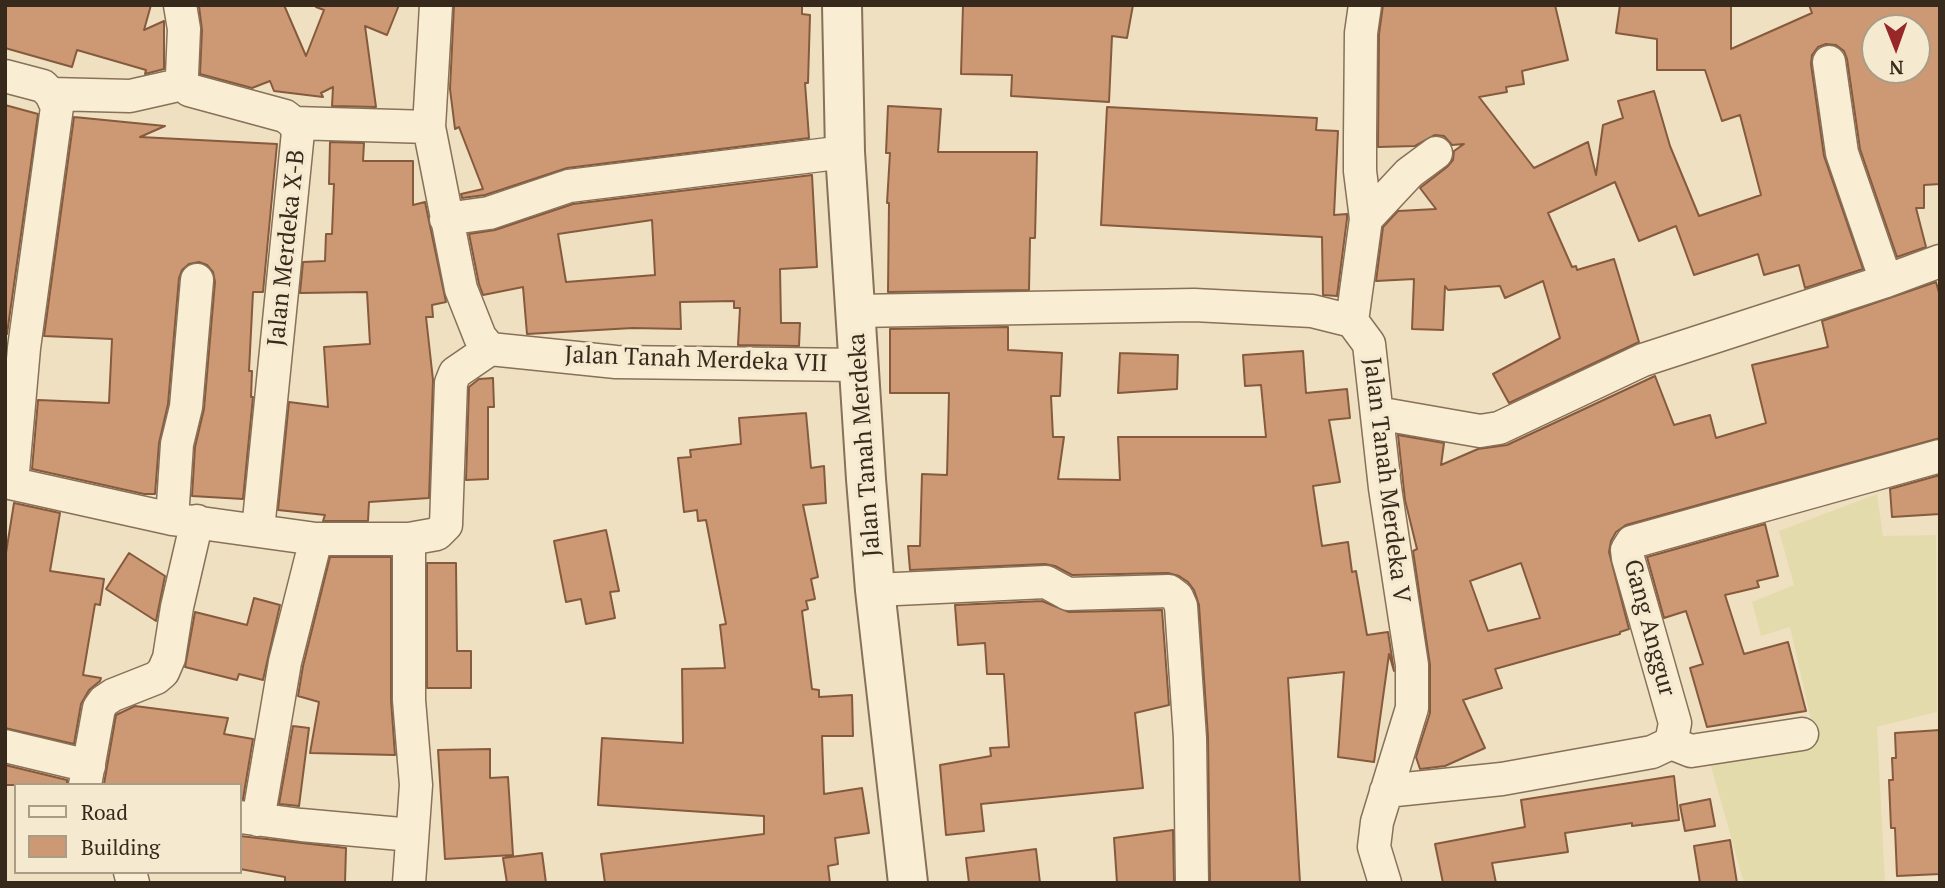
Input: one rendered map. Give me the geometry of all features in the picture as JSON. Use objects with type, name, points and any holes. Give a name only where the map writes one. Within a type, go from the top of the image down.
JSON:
[{"type":"street","points":[[51,94],[130,96],[183,84],[184,29],[180,5]]},
{"type":"street","points":[[5,76],[43,86],[51,94],[57,107],[23,348],[9,482],[184,520],[316,539],[409,539],[438,534],[446,525],[451,383],[455,373],[490,349],[480,337],[461,289],[429,127],[436,5]]},
{"type":"street","name":"Jalan Tanah Merdeka","points":[[842,5],[845,152],[875,590],[908,883]]},
{"type":"street","points":[[856,311],[1194,305],[1312,311],[1352,321],[1366,219],[1360,171],[1361,33],[1365,5]]},
{"type":"street","points":[[1829,62],[1842,153],[1886,281]]},
{"type":"street","name":"Jalan Merdeka X-B","points":[[183,84],[189,90],[285,116],[294,123],[298,132],[258,530]]},
{"type":"street","points":[[294,123],[429,127]]},
{"type":"street","points":[[446,219],[489,214],[569,186],[845,152]]},
{"type":"street","points":[[1366,219],[1409,173],[1436,153]]},
{"type":"street","points":[[1377,413],[1480,430],[1499,428],[1643,360],[1940,261]]},
{"type":"street","points":[[5,746],[87,775],[99,708],[104,701],[156,678],[163,672],[169,658],[177,607],[184,520],[177,444],[186,407],[197,280]]},
{"type":"street","name":"Jalan Tanah Merdeka V","points":[[1352,321],[1369,344],[1399,590],[1412,665],[1412,708],[1377,822],[1374,847],[1385,883]]},
{"type":"street","name":"Jalan Tanah Merdeka VII","points":[[490,349],[616,362],[860,365]]},
{"type":"street","name":"Gang Anggur","points":[[1671,743],[1675,723],[1628,558],[1627,550],[1632,542],[1940,456]]},
{"type":"street","points":[[316,539],[249,818],[412,835]]},
{"type":"street","points":[[409,539],[409,700],[416,785],[409,883]]},
{"type":"street","points":[[875,590],[1046,582],[1068,594],[1169,592],[1177,597],[1181,606],[1190,738],[1192,883]]},
{"type":"street","points":[[1386,791],[1502,779],[1652,752],[1671,743],[1691,751],[1802,734]]},
{"type":"shaded area","points":[[1877,494],[1883,536],[1936,535],[1937,712],[1877,727],[1885,883],[1744,883],[1707,752],[1812,724],[1790,627],[1761,636],[1752,602],[1794,585],[1779,531]]},
{"type":"building","points":[[5,5],[151,5],[144,30],[164,21],[164,69],[145,74],[146,70],[77,50],[72,67],[5,48]]},
{"type":"building","points":[[201,5],[284,5],[306,56],[324,10],[316,7],[317,5],[399,5],[387,35],[365,26],[376,107],[332,106],[333,87],[321,93],[323,97],[274,91],[270,81],[252,88],[200,74]]},
{"type":"building","points":[[454,5],[802,5],[802,14],[810,15],[808,83],[805,83],[809,138],[567,168],[485,195],[462,198],[461,194],[483,189],[459,127],[455,129],[450,89]]},
{"type":"building","points":[[963,5],[1133,5],[1127,38],[1112,36],[1109,102],[1011,96],[1012,75],[961,74]]},
{"type":"building","points":[[1383,5],[1555,5],[1568,60],[1522,71],[1524,84],[1506,87],[1507,92],[1479,97],[1534,168],[1588,142],[1596,175],[1603,125],[1623,118],[1618,101],[1654,91],[1670,146],[1699,216],[1761,195],[1740,115],[1722,121],[1705,70],[1657,70],[1657,39],[1616,33],[1620,5],[1731,5],[1731,49],[1812,13],[1809,5],[1940,5],[1940,184],[1924,185],[1924,208],[1916,208],[1926,247],[1897,257],[1860,149],[1847,59],[1844,51],[1836,45],[1826,44],[1818,47],[1812,55],[1811,64],[1824,156],[1863,269],[1805,288],[1799,265],[1764,275],[1758,254],[1694,275],[1676,226],[1639,241],[1615,182],[1548,213],[1572,267],[1576,266],[1577,270],[1614,259],[1639,342],[1509,403],[1493,374],[1560,338],[1543,281],[1505,298],[1500,286],[1448,290],[1445,286],[1443,330],[1412,329],[1414,279],[1376,281],[1383,227],[1398,211],[1436,209],[1420,188],[1447,167],[1453,160],[1454,151],[1464,144],[1452,145],[1444,136],[1435,135],[1415,146],[1378,147],[1379,34]]},
{"type":"building","points":[[5,105],[38,114],[7,334],[5,334]]},
{"type":"building","points":[[888,106],[941,109],[938,152],[1037,152],[1035,238],[1030,238],[1029,290],[888,292]]},
{"type":"building","points":[[1107,107],[1317,118],[1316,130],[1338,131],[1334,215],[1347,214],[1347,219],[1337,296],[1323,295],[1322,237],[1101,225]]},
{"type":"building","points":[[74,117],[165,126],[140,137],[277,144],[263,292],[253,292],[249,371],[252,371],[253,397],[243,499],[192,496],[195,447],[204,409],[215,282],[213,272],[207,265],[199,262],[189,264],[182,270],[179,278],[168,404],[159,443],[155,494],[144,494],[32,469],[38,400],[109,403],[112,339],[44,336]]},
{"type":"building","points":[[330,142],[364,143],[363,161],[413,161],[413,205],[425,202],[446,302],[432,305],[433,317],[426,317],[433,380],[429,498],[369,502],[368,521],[323,521],[325,515],[278,510],[289,402],[328,407],[324,347],[370,344],[367,292],[300,293],[303,262],[325,261],[326,234],[332,234],[334,184],[329,184]]},
{"type":"building","points":[[812,175],[817,267],[780,269],[781,323],[800,323],[799,346],[738,345],[740,308],[734,308],[734,301],[680,302],[681,329],[633,328],[527,334],[523,287],[483,295],[469,234],[495,230],[573,204]],"holes":[[[652,220],[655,275],[566,282],[558,234]]]},
{"type":"building","points":[[1936,282],[1940,296],[1940,438],[1626,525],[1616,532],[1609,552],[1629,629],[1620,634],[1495,669],[1502,688],[1463,700],[1485,748],[1445,766],[1420,769],[1416,757],[1430,713],[1430,665],[1413,551],[1417,549],[1405,500],[1398,435],[1444,443],[1441,465],[1478,449],[1507,445],[1655,376],[1674,425],[1710,415],[1716,438],[1766,423],[1752,365],[1828,347],[1822,321]],"holes":[[[1521,563],[1540,618],[1488,631],[1470,581]]]},
{"type":"building","points":[[1008,327],[1008,350],[1062,353],[1060,396],[1051,396],[1053,437],[1064,437],[1058,479],[1120,480],[1118,437],[1266,437],[1261,385],[1245,386],[1243,355],[1303,351],[1306,393],[1347,389],[1350,418],[1329,420],[1340,482],[1313,486],[1322,546],[1348,542],[1367,635],[1388,632],[1394,671],[1389,654],[1374,762],[1338,757],[1344,672],[1288,678],[1300,883],[1210,883],[1208,737],[1199,605],[1188,582],[1168,573],[1072,575],[1045,564],[910,570],[908,546],[920,546],[922,474],[947,475],[949,393],[890,393],[890,329]]},
{"type":"building","points":[[1120,353],[1178,355],[1177,389],[1118,393]]},
{"type":"building","points":[[493,378],[494,407],[488,407],[488,479],[466,480],[469,387],[479,379]]},
{"type":"building","points":[[806,413],[811,468],[824,466],[826,503],[803,505],[818,577],[811,579],[815,599],[806,601],[808,609],[802,611],[812,689],[819,690],[819,697],[852,695],[853,736],[822,736],[824,794],[862,788],[869,833],[835,838],[838,864],[828,866],[830,883],[605,883],[601,854],[764,834],[764,816],[598,805],[602,738],[683,743],[682,669],[725,668],[720,625],[726,624],[706,520],[698,521],[697,510],[684,512],[678,458],[691,457],[690,450],[741,444],[739,418]]},
{"type":"building","points":[[1940,475],[1940,514],[1892,517],[1890,489]]},
{"type":"building","points":[[14,503],[60,513],[50,571],[104,579],[100,605],[95,604],[83,675],[101,678],[89,690],[81,704],[74,744],[5,728],[5,559]]},
{"type":"building","points":[[1765,524],[1778,576],[1757,581],[1759,587],[1725,595],[1744,654],[1788,642],[1806,711],[1707,727],[1690,668],[1703,664],[1686,611],[1664,618],[1647,557]]},
{"type":"building","points":[[606,530],[619,591],[610,592],[615,618],[586,624],[581,599],[566,602],[554,541]]},
{"type":"building","points":[[129,553],[165,576],[156,621],[106,589]]},
{"type":"building","points":[[330,557],[391,557],[391,700],[395,755],[310,753],[319,702],[298,696]]},
{"type":"building","points":[[427,563],[456,563],[457,651],[471,651],[471,688],[427,688]]},
{"type":"building","points":[[254,598],[280,605],[263,680],[239,674],[237,680],[185,667],[195,612],[247,625]]},
{"type":"building","points":[[1042,601],[1069,612],[1162,610],[1169,705],[1135,713],[1143,788],[981,804],[984,831],[946,835],[940,765],[991,756],[990,748],[1009,747],[1004,674],[987,674],[985,643],[958,645],[955,605]]},
{"type":"building","points":[[135,706],[228,718],[224,734],[253,739],[243,799],[242,783],[104,783],[116,715]]},
{"type":"building","points":[[293,726],[309,728],[299,806],[279,804]]},
{"type":"building","points":[[1940,730],[1940,874],[1897,876],[1889,780],[1893,780],[1892,758],[1896,758],[1895,733]]},
{"type":"building","points":[[490,749],[490,778],[508,777],[513,855],[445,859],[438,750]]},
{"type":"building","points":[[5,765],[67,780],[67,783],[5,785]]},
{"type":"building","points":[[1674,776],[1679,820],[1632,826],[1632,823],[1565,833],[1568,852],[1492,863],[1496,883],[1443,883],[1435,844],[1525,827],[1521,800]]},
{"type":"building","points":[[1710,799],[1715,826],[1685,831],[1680,805]]},
{"type":"building","points":[[1173,830],[1174,883],[1117,883],[1114,838]]},
{"type":"building","points":[[242,836],[346,848],[345,883],[285,883],[285,877],[242,869]]},
{"type":"building","points":[[1730,840],[1737,883],[1700,883],[1694,846]]},
{"type":"building","points":[[1036,849],[1040,883],[969,883],[966,858]]},
{"type":"building","points":[[542,853],[546,883],[507,883],[503,858]]}]
